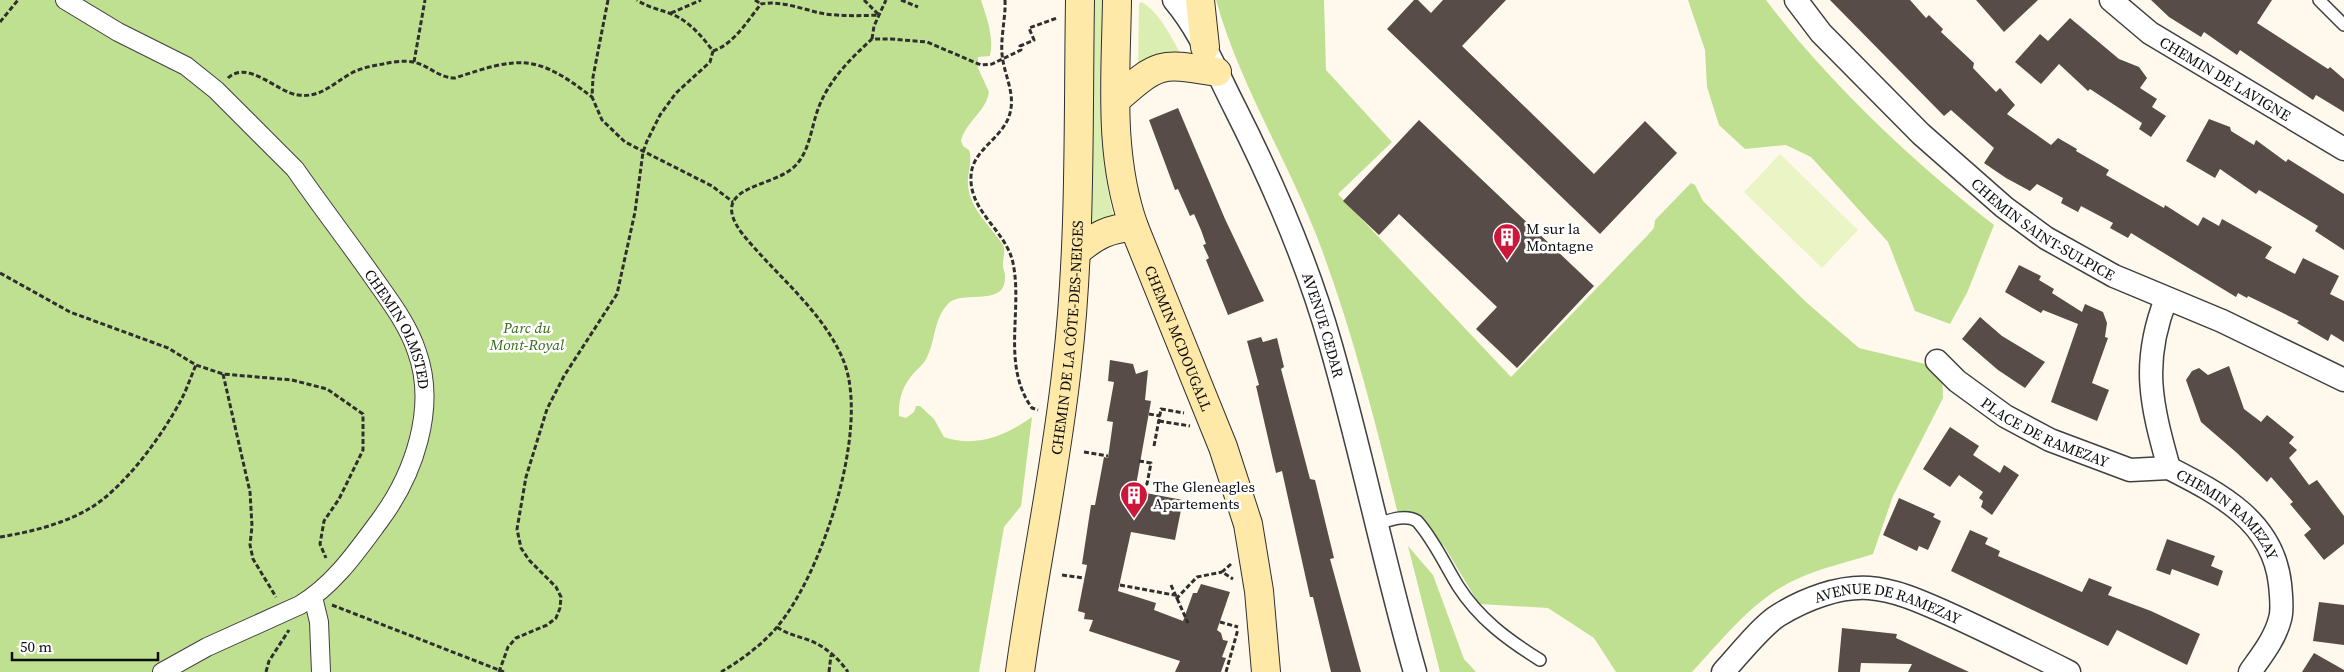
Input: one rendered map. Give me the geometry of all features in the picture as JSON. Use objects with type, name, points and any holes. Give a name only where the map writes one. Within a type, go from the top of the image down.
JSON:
[{"type":"main road","name":"CHEMIN DE LA CÔTE-DES-NEIGES","points":[[1020,672],[1064,392],[1076,252],[1080,0]]},
{"type":"main road","name":"CHEMIN MCDOUGALL","points":[[1117,0],[1118,160],[1124,194],[1134,227],[1223,447],[1248,524],[1259,591],[1266,672]]},
{"type":"main road","points":[[1200,0],[1205,47]]},
{"type":"main road","points":[[1117,99],[1146,74],[1160,67],[1178,66],[1217,72]]},
{"type":"main road","points":[[1076,252],[1103,232],[1118,228],[1134,227]]},
{"type":"street","name":"CHEMIN OLMSTED","points":[[65,0],[118,32],[186,66],[216,90],[294,169],[395,309],[411,338],[420,363],[424,408],[420,438],[413,459],[384,515],[335,577],[289,620],[207,647],[162,672]]},
{"type":"street","name":"AVENUE CEDAR","points":[[1174,0],[1195,29],[1205,47],[1281,206],[1312,285],[1335,361],[1415,672]]},
{"type":"street","name":"CHEMIN SAINT-SULPICE","points":[[1796,0],[1821,33],[1921,134],[2004,207],[2046,238],[2114,276],[2222,321],[2344,380]]},
{"type":"street","name":"CHEMIN DE LAVIGNE","points":[[2112,0],[2150,33],[2344,149]]},
{"type":"street","name":"CHEMIN RAMEZAY","points":[[2166,299],[2151,348],[2150,374],[2154,408],[2169,468],[2205,486],[2246,516],[2269,544],[2279,570],[2280,618],[2268,646],[2250,672]]},
{"type":"street","name":"PLACE DE RAMEZAY","points":[[1937,361],[1957,381],[2005,416],[2050,440],[2130,470],[2169,468]]},
{"type":"street","name":"AVENUE DE RAMEZAY","points":[[1723,672],[1778,616],[1819,596],[1862,588],[1903,595],[1929,605],[1993,633],[2069,672]]},
{"type":"street","points":[[313,597],[319,622],[321,672]]},
{"type":"lane","points":[[2319,0],[2344,25]]},
{"type":"lane","points":[[1377,524],[1403,518],[1417,520],[1460,589],[1479,612],[1495,630],[1540,660]]},
{"type":"path","points":[[0,22],[18,0]]},
{"type":"path","points":[[414,62],[425,0]]},
{"type":"path","points":[[608,0],[593,77],[592,97],[598,114],[612,132],[643,152],[712,186],[733,202]]},
{"type":"path","points":[[637,0],[645,6],[671,13],[690,24],[713,51]]},
{"type":"path","points":[[671,13],[701,0]]},
{"type":"path","points":[[756,0],[761,4]]},
{"type":"path","points":[[713,51],[722,48],[730,42],[761,4],[776,0],[824,14],[846,16],[879,15]]},
{"type":"path","points":[[864,0],[879,15]]},
{"type":"path","points":[[872,39],[872,32],[886,0]]},
{"type":"path","points":[[901,0],[918,7]]},
{"type":"path","points":[[1005,0],[1002,58],[1011,96],[1010,112],[1003,126],[975,160],[971,183],[980,209],[1010,251],[1014,270],[1016,368],[1026,398],[1032,408],[1038,410]]},
{"type":"path","points":[[721,672],[777,627],[805,583],[828,529],[843,477],[849,442],[850,396],[844,362],[812,312],[734,223],[731,212],[733,202],[744,191],[771,181],[795,166],[804,154],[824,95],[844,65],[872,39],[927,42],[981,64],[992,64],[1022,50],[1020,46],[1034,40],[1029,28],[1053,18]]},
{"type":"path","points":[[499,671],[508,648],[516,638],[547,625],[556,618],[560,608],[561,597],[556,587],[529,560],[521,548],[517,529],[520,506],[547,409],[564,376],[618,294],[635,212],[643,152],[660,115],[676,93],[710,62],[713,51]]},
{"type":"path","points":[[216,90],[232,75],[241,72],[250,74],[296,95],[307,96],[319,94],[351,73],[365,68],[399,62],[414,62],[447,78],[455,78],[504,64],[533,62],[553,70],[592,97]]},
{"type":"path","points":[[0,273],[70,312],[168,348],[196,365],[223,374],[292,380],[327,388],[363,414],[362,450],[339,499],[324,521],[321,536],[320,544],[335,577]]},
{"type":"path","points":[[0,537],[46,528],[87,510],[105,497],[134,467],[169,420],[182,398],[196,365]]},
{"type":"path","points":[[223,374],[250,492],[252,526],[250,545],[253,560],[289,620],[269,661],[266,672]]},
{"type":"path","points":[[1154,446],[1158,421],[1161,409],[1187,413],[1192,426],[1158,421]]},
{"type":"path","points":[[1149,414],[1160,416]]},
{"type":"path","points":[[1084,452],[1108,456]]},
{"type":"path","points":[[1140,461],[1151,463],[1147,484],[1142,487]]},
{"type":"path","points":[[1222,572],[1234,580],[1230,554]]},
{"type":"path","points":[[1176,600],[1197,577],[1222,572],[1232,563]]},
{"type":"path","points":[[1062,575],[1084,578]]},
{"type":"path","points":[[1120,585],[1174,595]]},
{"type":"path","points":[[1171,585],[1176,600],[1188,623]]},
{"type":"path","points":[[313,597],[504,672]]},
{"type":"path","points":[[1220,622],[1239,626],[1226,672]]},
{"type":"path","points":[[777,627],[789,634],[816,643],[831,654],[848,672]]},
{"type":"path","points":[[829,672],[831,654]]},
{"type":"green space","name":"Parc du Mont-Royal","points":[[0,0],[981,0],[989,28],[991,49],[990,56],[978,57],[978,68],[989,92],[984,105],[967,128],[961,141],[970,154],[968,185],[972,202],[1004,247],[1003,265],[1005,278],[1003,287],[998,292],[991,295],[955,299],[944,309],[937,323],[932,345],[926,359],[909,378],[904,388],[899,410],[899,416],[906,418],[914,412],[916,406],[920,406],[934,419],[944,437],[968,441],[979,441],[1001,435],[1032,417],[1021,506],[1004,527],[979,672],[0,672]]},
{"type":"green space","points":[[1094,0],[1102,0],[1102,137],[1108,191],[1114,218],[1091,226]]},
{"type":"green space","points":[[1216,0],[1324,0],[1326,70],[1392,142],[1338,194],[1511,377],[1646,237],[1654,228],[1655,220],[1691,183],[1695,185],[1703,201],[1806,302],[1859,348],[1942,368],[1943,398],[1893,496],[1873,554],[1815,572],[1781,587],[1740,620],[1692,672],[1616,672],[1594,638],[1548,608],[1479,604],[1444,546],[1398,514],[1362,375],[1330,271],[1305,207],[1237,61]]},
{"type":"green space","points":[[1688,0],[1766,0],[1816,61],[1873,120],[1933,175],[1994,225],[1967,293],[1950,324],[1915,311],[1888,242],[1811,157],[1786,145],[1745,149],[1719,125],[1707,87],[1705,50]]},
{"type":"green space","points":[[1141,2],[1153,11],[1159,19],[1183,58],[1138,69],[1139,4]]},
{"type":"green space","points":[[1780,154],[1858,230],[1822,268],[1744,192]]},
{"type":"green space","points":[[1408,546],[1433,575],[1464,659],[1476,672],[1440,672]]},
{"type":"building","name":"M sur la Montagne","points":[[1414,0],[1418,0],[1431,13],[1443,0],[1506,0],[1462,46],[1594,174],[1645,121],[1677,153],[1600,234],[1387,29]]},
{"type":"building","points":[[1830,0],[1910,0],[1926,18],[1929,15],[1943,29],[1941,32],[1974,63],[1973,68],[1996,92],[2000,88],[2015,105],[2007,114],[2051,145],[2058,138],[2109,170],[2106,175],[2164,208],[2165,205],[2198,226],[2203,217],[2219,226],[2222,219],[2272,247],[2265,258],[2295,274],[2303,258],[2339,276],[2330,294],[2344,301],[2344,342],[2331,334],[2328,341],[2297,323],[2299,321],[2248,296],[2247,298],[2238,293],[2236,297],[2131,233],[2128,238],[2110,228],[2113,223],[2081,206],[2078,212],[2061,203],[2063,198],[2037,184],[2030,191],[2006,178],[1984,163],[1994,148],[1951,110],[1944,116]]},
{"type":"building","points":[[1976,0],[2038,0],[2004,32]]},
{"type":"building","points":[[2151,0],[2272,0],[2257,23],[2328,69],[2330,67],[2344,79],[2344,112],[2316,95],[2313,100],[2240,50],[2237,55],[2204,32],[2201,37],[2169,17]]},
{"type":"building","points":[[2070,18],[2119,59],[2139,67],[2147,78],[2140,88],[2157,99],[2152,107],[2166,116],[2151,137],[2139,129],[2142,123],[2090,89],[2088,91],[2059,64],[2041,84],[2015,62],[2040,34],[2048,41]]},
{"type":"building","points":[[1178,108],[1225,219],[1264,301],[1228,315],[1206,260],[1209,258],[1203,245],[1206,244],[1201,230],[1194,214],[1190,216],[1178,189],[1175,190],[1149,120]]},
{"type":"building","points":[[2209,119],[2230,127],[2231,131],[2254,145],[2256,140],[2286,162],[2288,159],[2344,194],[2344,250],[2315,231],[2318,226],[2259,190],[2256,194],[2220,169],[2215,178],[2186,161]]},
{"type":"building","name":"M sur la Montagne","points":[[1419,120],[1594,286],[1517,368],[1476,329],[1497,307],[1399,214],[1379,235],[1343,201]]},
{"type":"building","points":[[2019,265],[2041,276],[2039,280],[2054,289],[2052,293],[2082,312],[2085,304],[2103,312],[2107,323],[2105,337],[2108,338],[2092,383],[2109,390],[2097,421],[2051,402],[2078,324],[2043,310],[2041,313],[2005,292]]},
{"type":"building","points":[[1980,317],[2002,336],[2045,362],[2025,388],[1998,370],[1962,339]]},
{"type":"building","points":[[1261,337],[1263,342],[1277,338],[1284,367],[1281,369],[1310,479],[1315,480],[1334,558],[1330,559],[1361,672],[1331,672],[1313,597],[1310,597],[1282,471],[1276,473],[1256,386],[1259,385],[1247,341]]},
{"type":"building","name":"The Gleneagles Apartements","points":[[1110,360],[1133,364],[1136,374],[1148,370],[1145,400],[1151,401],[1135,491],[1183,500],[1175,540],[1131,532],[1118,591],[1156,603],[1154,610],[1183,621],[1193,593],[1197,593],[1201,584],[1230,592],[1217,630],[1221,633],[1223,640],[1228,641],[1222,657],[1226,658],[1221,672],[1175,672],[1180,661],[1089,631],[1093,620],[1084,619],[1085,613],[1078,611],[1087,565],[1082,564],[1091,505],[1095,505],[1104,457],[1108,458],[1113,422],[1107,421],[1114,382],[1108,381]]},
{"type":"building","points":[[2229,366],[2244,409],[2261,422],[2267,415],[2294,437],[2289,443],[2297,450],[2289,458],[2309,485],[2317,480],[2344,516],[2344,544],[2324,560],[2304,535],[2311,529],[2290,504],[2293,502],[2271,477],[2267,482],[2201,422],[2186,380],[2192,371],[2199,368],[2208,375]]},
{"type":"building","points":[[1950,427],[1979,446],[1973,455],[2000,473],[2004,465],[2019,475],[1992,515],[1981,507],[1983,501],[1979,498],[1983,492],[1959,475],[1950,487],[1923,469]]},
{"type":"building","points":[[1899,498],[1935,514],[1933,517],[1941,521],[1928,550],[1919,546],[1917,551],[1883,535]]},
{"type":"building","points":[[1970,530],[1988,538],[1985,544],[2000,551],[1998,556],[2082,592],[2089,578],[2112,587],[2108,595],[2151,611],[2200,634],[2187,665],[2117,630],[2108,646],[1951,571]]},
{"type":"building","points":[[2167,539],[2215,556],[2211,566],[2223,571],[2218,586],[2172,569],[2170,575],[2156,570]]},
{"type":"building","points":[[2319,602],[2344,605],[2344,645],[2313,641]]},
{"type":"building","points":[[1842,628],[1897,634],[1896,638],[1969,672],[1908,672],[1912,664],[1861,663],[1860,672],[1838,672]]},
{"type":"building","points":[[2314,653],[2344,670],[2344,672],[2302,672]]},
{"type":"place","name":"M sur la Montagne","points":[[1507,261]]},
{"type":"place","name":"The Gleneagles Apartements","points":[[1134,519]]}]
